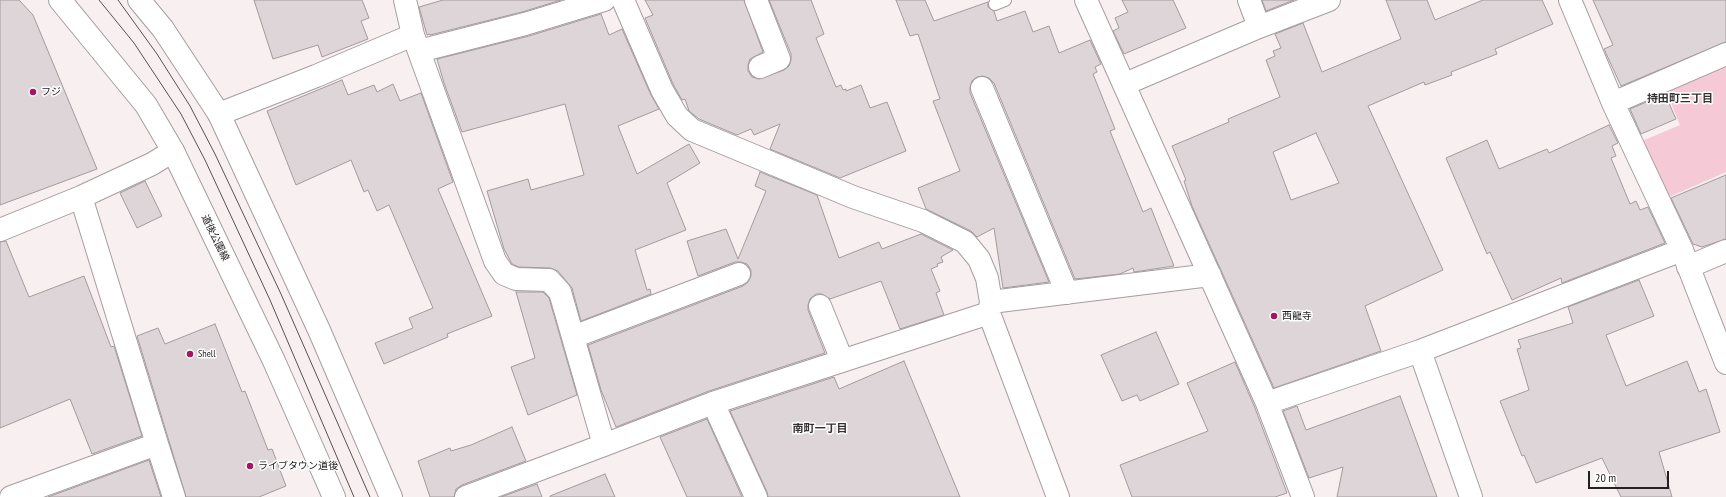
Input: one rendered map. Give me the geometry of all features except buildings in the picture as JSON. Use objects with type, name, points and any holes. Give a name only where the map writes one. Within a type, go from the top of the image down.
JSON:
[{"type":"street","name":"道後公園線","points":[[60,0],[146,105],[173,150],[270,354],[334,497]]},
{"type":"street","points":[[139,0],[163,29],[219,114],[319,330],[391,497]]},
{"type":"street","points":[[405,0],[416,43],[495,261],[504,274],[516,279],[549,280],[560,292],[604,445]]},
{"type":"street","points":[[219,114],[316,76],[416,43],[525,24],[604,0]]},
{"type":"street","points":[[623,0],[662,90],[677,116],[692,130],[853,197],[923,221],[965,242],[979,259],[986,278],[990,308],[1058,497]]},
{"type":"street","points":[[756,0],[779,59],[760,67]]},
{"type":"street","points":[[1086,0],[1267,403],[1303,497]]},
{"type":"street","points":[[1249,0],[1259,27]]},
{"type":"street","points":[[1125,84],[1259,27],[1329,0]]},
{"type":"street","points":[[1570,0],[1613,103],[1685,258],[1726,363]]},
{"type":"street","points":[[1613,103],[1726,54]]},
{"type":"street","points":[[982,88],[1067,293]]},
{"type":"street","points":[[0,230],[152,164],[173,150]]},
{"type":"street","points":[[81,196],[174,497]]},
{"type":"street","points":[[1267,403],[1685,258],[1726,251]]},
{"type":"street","points":[[573,337],[739,274]]},
{"type":"street","points":[[466,497],[713,403],[990,308],[1067,293],[1210,275]]},
{"type":"street","points":[[820,306],[842,360]]},
{"type":"street","points":[[1420,351],[1471,497]]},
{"type":"street","points":[[713,403],[756,497]]},
{"type":"street","points":[[10,497],[157,444]]},
{"type":"shaded area","points":[[1726,59],[1726,172],[1667,198],[1642,141],[1680,125],[1664,86]]},
{"type":"tram line","points":[[99,0],[134,43],[181,114],[205,160],[270,300],[354,497]]},
{"type":"tram line","points":[[118,0],[157,54],[190,106],[215,154],[281,294],[370,497]]},
{"type":"place","name":"フジ","points":[[33,92]]},
{"type":"place","name":"西龍寺","points":[[1274,316]]},
{"type":"place","name":"Shell","points":[[190,354]]},
{"type":"place","name":"ライブタウン道後","points":[[250,466]]},
{"type":"district","name":"持田町三丁目","points":[[1680,99]]},
{"type":"district","name":"南町一丁目","points":[[820,429]]}]
